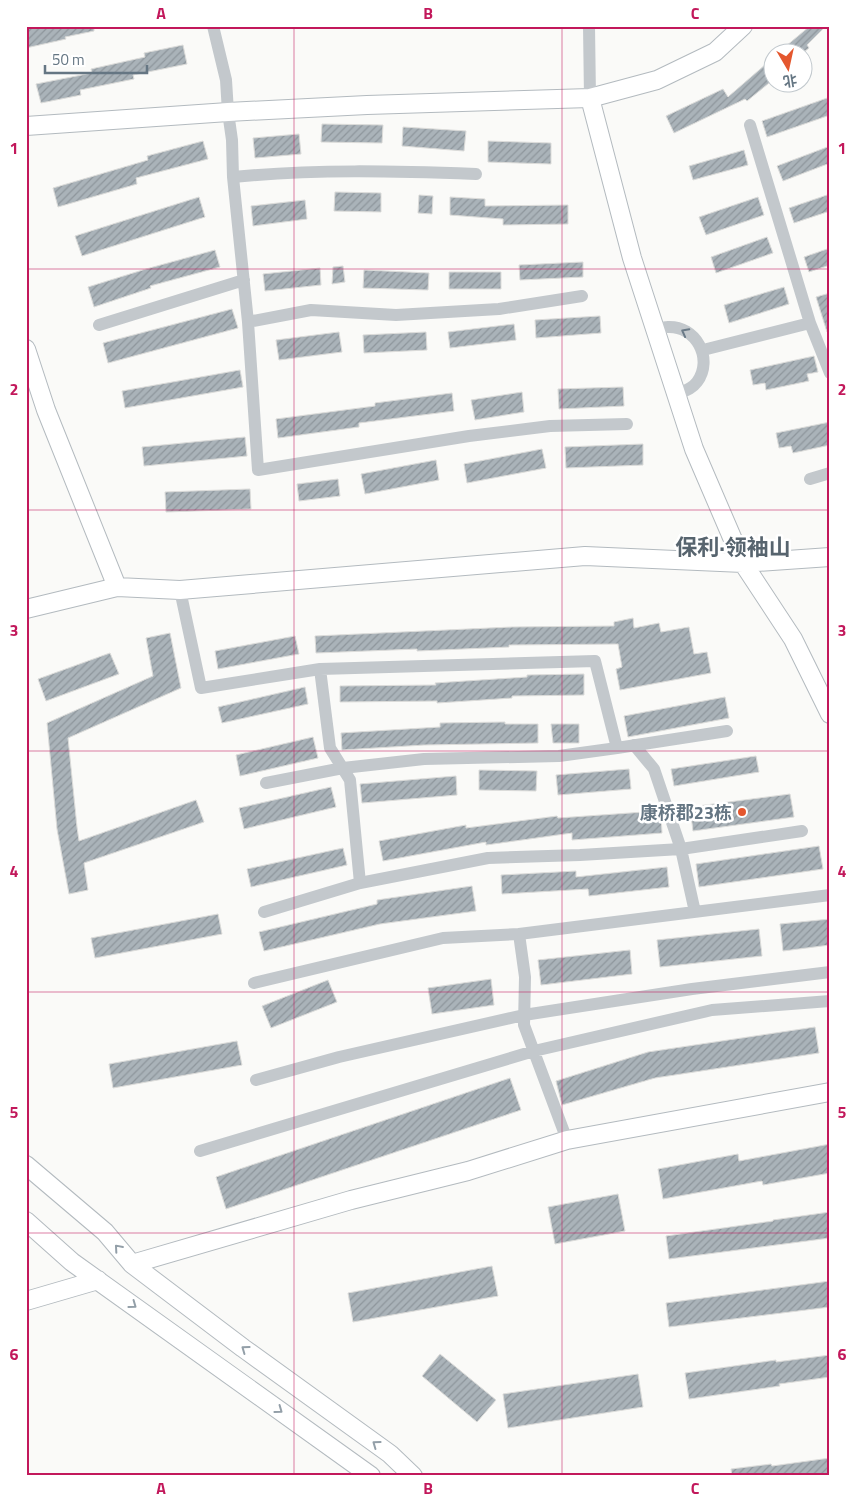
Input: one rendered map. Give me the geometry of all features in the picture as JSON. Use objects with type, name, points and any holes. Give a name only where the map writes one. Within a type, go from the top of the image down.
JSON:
[{"type":"street","points":[[213,26],[226,80],[232,140],[233,177],[248,322],[258,470],[469,436],[550,426],[627,424]]},
{"type":"street","points":[[589,26],[590,98],[632,258],[694,449],[743,563],[793,639],[830,714]]},
{"type":"street","points":[[26,126],[228,112],[367,105],[590,98],[656,80],[715,52],[743,26]]},
{"type":"street","points":[[750,125],[810,323],[830,373]]},
{"type":"street","points":[[233,177],[280,172],[398,171],[476,174]]},
{"type":"street","points":[[100,325],[244,280]]},
{"type":"street","points":[[248,322],[311,310],[396,315],[499,309],[582,296]]},
{"type":"street","points":[[702,350],[810,323]]},
{"type":"street","points":[[656,330],[667,327],[689,332],[697,340],[702,350],[704,362],[702,373],[696,383],[687,390],[677,394]]},
{"type":"street","points":[[26,349],[46,410],[117,588]]},
{"type":"street","points":[[810,479],[830,473]]},
{"type":"street","points":[[26,609],[117,588],[180,590],[585,556],[743,563],[830,557]]},
{"type":"street","points":[[180,590],[201,688],[320,669],[595,660],[617,748]]},
{"type":"street","points":[[320,669],[330,748],[350,780],[360,883]]},
{"type":"street","points":[[266,783],[343,768],[424,759],[559,756],[727,731]]},
{"type":"street","points":[[634,745],[654,768],[682,849],[695,912]]},
{"type":"street","points":[[264,912],[360,883],[488,858],[682,849],[802,831]]},
{"type":"street","points":[[254,983],[443,938],[519,934],[830,895]]},
{"type":"street","points":[[519,934],[525,978],[524,1025],[567,1140]]},
{"type":"street","points":[[256,1080],[339,1057],[524,1015],[692,989],[830,972]]},
{"type":"street","points":[[200,1151],[534,1051],[712,1010],[830,1001]]},
{"type":"street","points":[[132,1264],[351,1200],[468,1172],[567,1140],[830,1092]]},
{"type":"street","points":[[26,1165],[105,1232],[132,1264],[243,1348],[390,1454],[413,1476]]},
{"type":"street","points":[[26,1221],[72,1262],[371,1476]]},
{"type":"street","points":[[26,1301],[98,1280]]},
{"type":"building","points":[[35,26],[94,26],[94,31],[26,48],[26,28]]},
{"type":"building","points":[[810,26],[826,26],[810,42],[791,42]]},
{"type":"building","points":[[183,45],[187,64],[133,75],[134,79],[80,90],[81,95],[41,103],[36,84],[92,73],[91,69],[145,57],[144,53]]},
{"type":"building","points":[[764,66],[764,87],[747,101],[745,99],[674,133],[666,116],[723,89],[728,97]]},
{"type":"building","points":[[830,97],[830,115],[767,137],[762,121]]},
{"type":"building","points":[[322,124],[383,125],[382,143],[321,142]]},
{"type":"building","points":[[403,127],[466,131],[464,151],[402,146]]},
{"type":"building","points":[[299,134],[301,154],[255,158],[253,138]]},
{"type":"building","points":[[203,141],[208,159],[136,178],[137,184],[58,207],[53,188],[148,160],[147,156]]},
{"type":"building","points":[[488,141],[551,143],[551,164],[488,162]]},
{"type":"building","points":[[830,146],[830,163],[783,181],[777,166]]},
{"type":"building","points":[[744,150],[748,165],[693,180],[689,166]]},
{"type":"building","points":[[335,192],[381,193],[381,212],[334,211]]},
{"type":"building","points":[[830,194],[830,211],[794,223],[789,208]]},
{"type":"building","points":[[419,195],[433,196],[432,214],[418,213]]},
{"type":"building","points":[[199,197],[205,217],[82,256],[75,236]]},
{"type":"building","points":[[450,197],[485,199],[485,206],[568,205],[568,224],[503,225],[503,219],[450,215]]},
{"type":"building","points":[[758,197],[764,215],[706,235],[699,217]]},
{"type":"building","points":[[305,200],[307,219],[253,226],[251,206]]},
{"type":"building","points":[[767,237],[773,253],[716,273],[711,257]]},
{"type":"building","points":[[830,248],[830,265],[809,272],[804,257]]},
{"type":"building","points":[[215,250],[220,267],[150,286],[151,288],[94,307],[88,287]]},
{"type":"building","points":[[583,262],[583,277],[520,280],[519,265]]},
{"type":"building","points":[[343,266],[345,282],[332,284],[333,267]]},
{"type":"building","points":[[320,268],[321,285],[265,291],[263,274]]},
{"type":"building","points":[[364,270],[429,273],[428,290],[363,288]]},
{"type":"building","points":[[449,272],[501,272],[501,289],[449,289]]},
{"type":"building","points":[[784,287],[789,304],[729,323],[724,305]]},
{"type":"building","points":[[830,293],[830,331],[827,332],[816,297]]},
{"type":"building","points":[[232,309],[238,328],[108,363],[103,343]]},
{"type":"building","points":[[600,316],[601,333],[536,338],[535,320]]},
{"type":"building","points":[[514,324],[516,340],[450,348],[448,332]]},
{"type":"building","points":[[339,332],[342,352],[279,360],[276,340]]},
{"type":"building","points":[[426,332],[427,350],[364,353],[363,335]]},
{"type":"building","points":[[814,356],[818,372],[807,374],[809,381],[766,390],[765,383],[753,385],[750,370]]},
{"type":"building","points":[[240,370],[243,387],[125,408],[122,391]]},
{"type":"building","points":[[623,387],[624,406],[559,409],[558,389]]},
{"type":"building","points":[[522,392],[524,412],[475,420],[471,400]]},
{"type":"building","points":[[452,393],[454,411],[359,423],[359,427],[278,438],[276,419],[375,406],[375,403]]},
{"type":"building","points":[[830,422],[830,445],[793,453],[791,446],[779,448],[776,433]]},
{"type":"building","points":[[245,437],[247,456],[144,466],[142,447]]},
{"type":"building","points":[[643,444],[643,465],[566,468],[565,447]]},
{"type":"building","points":[[542,449],[546,468],[467,483],[464,464]]},
{"type":"building","points":[[436,460],[439,480],[365,494],[361,474]]},
{"type":"building","points":[[338,479],[340,496],[299,501],[297,484]]},
{"type":"building","points":[[250,489],[251,509],[166,512],[165,492]]},
{"type":"building","points":[[633,618],[634,628],[659,623],[661,632],[689,627],[694,654],[707,652],[711,673],[620,690],[616,669],[622,667],[618,644],[509,645],[509,647],[417,651],[417,649],[316,653],[315,636],[512,627],[614,626],[614,622]]},
{"type":"building","points":[[170,633],[181,688],[68,738],[79,841],[196,800],[204,822],[84,863],[88,890],[69,894],[57,829],[47,723],[153,676],[146,638]]},
{"type":"building","points":[[295,636],[299,654],[218,669],[215,651]]},
{"type":"building","points":[[110,653],[119,674],[46,701],[38,679]]},
{"type":"building","points":[[584,674],[584,695],[512,696],[512,698],[437,703],[437,701],[340,702],[340,686],[436,685],[435,683],[527,677],[527,675]]},
{"type":"building","points":[[305,687],[308,704],[222,723],[218,707]]},
{"type":"building","points":[[725,697],[729,718],[628,737],[624,716]]},
{"type":"building","points":[[505,722],[505,724],[538,724],[538,743],[424,745],[342,750],[341,733],[440,727],[440,723]]},
{"type":"building","points":[[551,724],[579,724],[579,743],[553,743]]},
{"type":"building","points":[[313,737],[318,758],[240,776],[236,755]]},
{"type":"building","points":[[756,756],[759,772],[674,786],[671,769]]},
{"type":"building","points":[[629,769],[631,789],[558,795],[556,775]]},
{"type":"building","points":[[479,770],[537,771],[536,791],[479,790]]},
{"type":"building","points":[[456,776],[457,795],[362,803],[360,784]]},
{"type":"building","points":[[331,787],[336,807],[244,829],[239,808]]},
{"type":"building","name":"康桥郡23栋","points":[[790,794],[794,817],[693,831],[690,807]]},
{"type":"building","points":[[659,811],[662,833],[572,840],[572,833],[486,845],[486,842],[383,861],[379,841],[466,825],[466,828],[557,816],[558,818]]},
{"type":"building","points":[[819,846],[823,869],[699,887],[696,864]]},
{"type":"building","points":[[343,848],[347,865],[251,887],[247,869]]},
{"type":"building","points":[[667,867],[669,887],[589,896],[588,889],[502,894],[501,875],[576,871],[576,877]]},
{"type":"building","points":[[472,886],[476,911],[380,924],[264,951],[259,932],[377,904],[377,900]]},
{"type":"building","points":[[218,914],[222,934],[95,958],[91,938]]},
{"type":"building","points":[[830,919],[830,945],[783,951],[780,924]]},
{"type":"building","points":[[759,929],[762,956],[660,967],[657,940]]},
{"type":"building","points":[[630,950],[632,974],[541,985],[538,960]]},
{"type":"building","points":[[491,979],[494,1005],[432,1014],[428,988]]},
{"type":"building","points":[[328,980],[337,1002],[271,1028],[262,1006]]},
{"type":"building","points":[[815,1027],[819,1053],[655,1078],[562,1105],[556,1081],[648,1052]]},
{"type":"building","points":[[237,1041],[242,1065],[113,1088],[109,1064]]},
{"type":"building","points":[[510,1078],[521,1110],[226,1209],[216,1177]]},
{"type":"building","points":[[830,1144],[830,1173],[763,1185],[762,1181],[663,1199],[658,1169],[738,1154],[739,1161]]},
{"type":"building","points":[[618,1194],[625,1231],[555,1244],[548,1207]]},
{"type":"building","points":[[830,1212],[830,1238],[669,1259],[666,1236]]},
{"type":"building","points":[[492,1266],[498,1296],[353,1322],[348,1293]]},
{"type":"building","points":[[830,1281],[830,1307],[669,1327],[666,1303]]},
{"type":"building","points":[[440,1354],[496,1400],[477,1422],[422,1376]]},
{"type":"building","points":[[830,1355],[830,1377],[689,1399],[685,1373],[776,1360],[776,1362]]},
{"type":"building","points":[[638,1374],[643,1407],[508,1428],[503,1394]]},
{"type":"building","points":[[830,1458],[830,1476],[732,1476],[731,1469],[771,1464],[772,1466]]},
{"type":"place","name":"康桥郡23栋","points":[[742,812]]},
{"type":"district","name":"保利·领袖山","points":[[733,547]]}]
